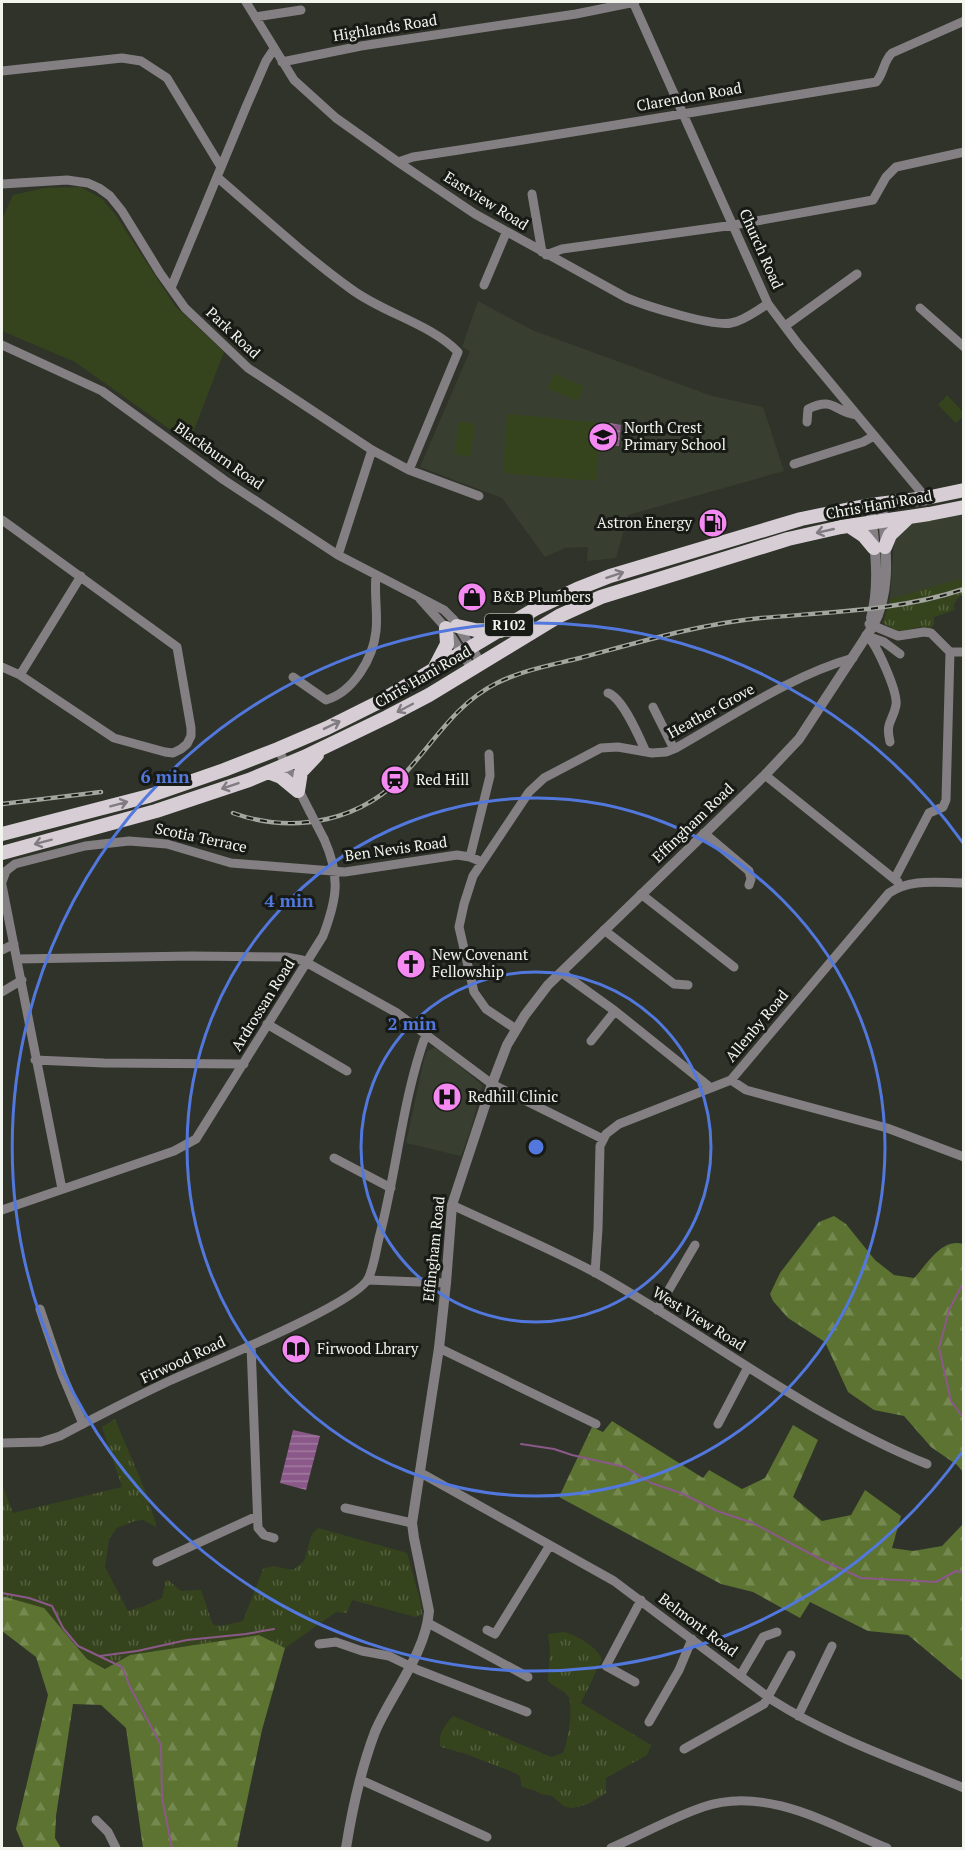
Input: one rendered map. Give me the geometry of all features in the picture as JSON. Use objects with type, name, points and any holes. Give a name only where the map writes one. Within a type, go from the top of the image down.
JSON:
[{"type":"main road","name":"Chris Hani Road","points":[[2,834],[149,796],[278,749],[369,707],[535,609],[610,576],[791,521],[963,490]]},
{"type":"main road","name":"Chris Hani Road","points":[[2,853],[156,811],[286,765],[408,706],[559,616],[601,597],[788,539],[849,526],[963,507]]},
{"type":"main road","points":[[849,526],[879,547],[910,517]]},
{"type":"main road","points":[[433,671],[444,652],[452,627],[500,631]]},
{"type":"main road","points":[[298,791],[301,772],[325,748]]},
{"type":"main road","points":[[268,772],[281,777],[298,791]]},
{"type":"street","name":"Eastview Road","points":[[246,2],[287,71],[303,90],[336,118],[475,214],[627,298],[647,306],[718,323],[736,322],[768,304]]},
{"type":"street","name":"Highlands Road","points":[[282,62],[351,48],[576,14],[633,2]]},
{"type":"street","name":"Church Road","points":[[633,2],[768,304],[926,498]]},
{"type":"street","points":[[255,17],[301,10]]},
{"type":"street","name":"Clarendon Road","points":[[398,162],[413,157],[876,82],[886,59],[892,53],[963,21]]},
{"type":"street","points":[[171,288],[266,61],[274,49]]},
{"type":"street","points":[[2,70],[122,58],[141,61],[167,78],[219,172],[351,290],[425,330],[458,352],[409,470]]},
{"type":"street","points":[[532,194],[544,253],[734,225],[873,200],[886,177],[896,167],[963,152]]},
{"type":"street","name":"Park Road","points":[[2,184],[67,180],[88,183],[99,188],[110,196],[122,211],[171,288],[198,322],[248,368],[372,450],[409,470],[479,496]]},
{"type":"street","points":[[484,285],[507,232]]},
{"type":"street","points":[[785,326],[857,274]]},
{"type":"street","points":[[920,308],[963,347]]},
{"type":"street","name":"Blackburn Road","points":[[2,345],[102,392],[224,480],[338,555],[418,597],[452,627],[476,666]]},
{"type":"street","points":[[807,422],[808,409],[828,403],[832,403],[846,413],[857,415]]},
{"type":"street","points":[[795,464],[863,442],[874,436]]},
{"type":"street","points":[[338,555],[372,450]]},
{"type":"street","points":[[898,502],[909,492],[910,480]]},
{"type":"street","name":"Effingham Road","points":[[346,1848],[361,1780],[375,1732],[428,1623],[429,1611],[412,1523],[439,1348],[452,1205],[492,1084],[516,1029],[548,985],[765,775],[799,739],[880,612],[886,587],[879,547],[876,504]]},
{"type":"street","points":[[2,520],[177,647],[191,736],[181,750],[173,753],[114,738],[20,675],[2,667]]},
{"type":"street","points":[[293,677],[324,699],[329,700],[352,684],[376,633],[374,596],[376,575]]},
{"type":"street","points":[[20,675],[81,576]]},
{"type":"street","points":[[869,630],[898,636],[931,633],[950,652],[946,800],[943,807],[929,813],[898,882]]},
{"type":"street","points":[[869,630],[900,654]]},
{"type":"street","points":[[869,630],[896,696],[896,707],[888,726],[890,742]]},
{"type":"street","points":[[950,652],[963,652]]},
{"type":"street","name":"Heather Grove","points":[[482,862],[529,792],[544,778],[601,748],[618,747],[646,752],[666,752],[674,749],[788,685],[825,667],[852,658]]},
{"type":"street","points":[[608,693],[615,696],[620,703],[646,752]]},
{"type":"street","points":[[653,707],[674,749]]},
{"type":"street","name":"Ardrossan Road","points":[[2,1210],[174,1151],[190,1143],[202,1131],[267,1024],[320,943],[329,920],[336,887],[336,872],[324,839],[278,749]]},
{"type":"street","points":[[470,857],[490,776],[489,754]]},
{"type":"street","points":[[765,775],[898,882],[963,883]]},
{"type":"street","points":[[704,833],[749,871],[751,879],[749,885]]},
{"type":"street","name":"Scotia Terrace","points":[[2,883],[6,871],[15,864],[85,846],[129,841],[167,844],[231,863],[336,872]]},
{"type":"street","name":"Ben Nevis Road","points":[[336,872],[368,870],[457,855],[482,862]]},
{"type":"street","points":[[482,862],[469,885],[460,920],[462,945],[477,998],[486,1009],[516,1029]]},
{"type":"street","name":"Allenby Road","points":[[603,1139],[619,1124],[731,1080],[898,882]]},
{"type":"street","points":[[2,883],[62,1189]]},
{"type":"street","points":[[640,894],[734,967]]},
{"type":"street","points":[[603,930],[674,984],[688,985]]},
{"type":"street","points":[[2,950],[14,944]]},
{"type":"street","points":[[17,959],[265,957],[293,958],[308,962],[397,1013],[492,1084],[603,1139],[599,1154],[595,1273]]},
{"type":"street","points":[[566,975],[711,1088]]},
{"type":"street","points":[[2,993],[22,980]]},
{"type":"street","points":[[591,1041],[615,1011]]},
{"type":"street","points":[[267,1024],[347,1071]]},
{"type":"street","points":[[426,1034],[408,1097],[391,1188],[368,1280],[446,1283]]},
{"type":"street","points":[[35,1060],[244,1064]]},
{"type":"street","points":[[731,1080],[746,1090],[887,1128],[963,1157]]},
{"type":"street","points":[[334,1158],[391,1188]]},
{"type":"street","name":"West View Road","points":[[452,1205],[595,1273],[853,1430],[927,1464]]},
{"type":"street","points":[[657,1310],[695,1245]]},
{"type":"street","name":"Firwood Road","points":[[2,1443],[20,1444],[50,1440],[337,1304],[350,1297],[368,1280]]},
{"type":"street","points":[[40,1309],[62,1374],[83,1425]]},
{"type":"street","points":[[251,1345],[258,1528],[261,1533],[274,1538]]},
{"type":"street","points":[[439,1348],[596,1424]]},
{"type":"street","points":[[718,1424],[748,1367]]},
{"type":"street","name":"Belmont Road","points":[[421,1473],[614,1581],[769,1698],[798,1716],[826,1731],[963,1788]]},
{"type":"street","points":[[345,1508],[412,1523]]},
{"type":"street","points":[[157,1562],[257,1516]]},
{"type":"street","points":[[487,1630],[495,1634],[550,1545]]},
{"type":"street","points":[[635,1682],[606,1666],[641,1600]]},
{"type":"street","points":[[428,1623],[528,1677]]},
{"type":"street","points":[[740,1676],[762,1639],[777,1632]]},
{"type":"street","points":[[649,1722],[674,1679],[692,1639]]},
{"type":"street","points":[[319,1644],[336,1642],[362,1651],[389,1656],[527,1712]]},
{"type":"street","points":[[798,1716],[832,1646]]},
{"type":"street","points":[[684,1749],[761,1707],[769,1698],[791,1654]]},
{"type":"street","points":[[361,1780],[487,1837]]},
{"type":"street","points":[[611,1848],[703,1806],[747,1800],[774,1804],[801,1812],[887,1848]]},
{"type":"street","points":[[96,1820],[108,1832],[116,1848]]},
{"type":"shaded area","name":"North Crest Primary School","points":[[478,301],[532,330],[712,396],[763,407],[784,471],[628,515],[616,558],[587,561],[588,547],[565,548],[545,557],[502,498],[420,467],[470,351],[462,347]]},
{"type":"shaded area","points":[[610,423],[621,425],[619,446],[608,445]]},
{"type":"shaded area","points":[[963,515],[963,578],[890,599],[894,540],[909,524]]},
{"type":"shaded area","name":"Redhill Clinic","points":[[434,1048],[439,1049],[482,1085],[471,1129],[461,1156],[406,1143],[424,1059],[427,1051]]},
{"type":"shaded area","points":[[293,1430],[320,1436],[306,1490],[280,1483]]},
{"type":"green space","points":[[81,187],[102,199],[115,214],[175,306],[224,352],[189,443],[75,362],[2,331],[2,219],[13,195],[44,188]]},
{"type":"green space","points":[[554,374],[584,386],[578,401],[548,389]]},
{"type":"green space","points":[[947,395],[963,412],[963,416],[956,423],[938,405]]},
{"type":"green space","points":[[507,414],[601,423],[596,481],[503,473]]},
{"type":"green space","points":[[459,421],[475,424],[470,457],[454,454]]},
{"type":"green space","points":[[963,578],[963,593],[953,606],[955,610],[934,617],[934,625],[930,628],[919,627],[898,632],[883,623],[890,599]]},
{"type":"green space","points":[[834,1216],[846,1224],[875,1260],[894,1275],[914,1278],[942,1248],[955,1243],[963,1244],[963,1472],[957,1465],[931,1447],[904,1416],[874,1410],[848,1392],[825,1342],[788,1318],[773,1301],[770,1294],[780,1273],[819,1222]]},
{"type":"green space","points":[[115,1419],[144,1488],[156,1524],[156,1527],[143,1520],[135,1521],[117,1528],[109,1539],[105,1567],[128,1611],[162,1598],[166,1580],[168,1580],[181,1591],[201,1590],[213,1625],[221,1626],[243,1621],[263,1569],[273,1566],[293,1570],[304,1561],[312,1534],[318,1528],[407,1553],[422,1614],[416,1617],[352,1600],[347,1613],[336,1612],[285,1648],[259,1635],[130,1655],[106,1669],[87,1659],[43,1608],[2,1596],[2,1484],[13,1513],[122,1487],[102,1427]]},
{"type":"green space","points":[[612,1421],[703,1478],[709,1470],[742,1489],[765,1478],[793,1425],[818,1440],[793,1497],[822,1521],[851,1515],[865,1490],[901,1516],[892,1548],[913,1551],[942,1546],[963,1524],[963,1681],[908,1635],[868,1631],[810,1602],[800,1618],[753,1592],[721,1584],[559,1497],[592,1427],[603,1432]]},
{"type":"green space","points":[[2,1596],[44,1608],[87,1659],[105,1669],[130,1655],[259,1635],[285,1648],[262,1730],[237,1848],[143,1848],[126,1728],[101,1705],[73,1704],[56,1816],[55,1838],[61,1848],[24,1848],[16,1829],[48,1695],[36,1657],[2,1631]]},
{"type":"green space","points":[[564,1632],[586,1642],[602,1659],[581,1703],[651,1745],[647,1755],[606,1778],[606,1793],[588,1804],[573,1808],[565,1807],[552,1796],[522,1787],[520,1776],[515,1773],[441,1747],[440,1743],[442,1730],[453,1716],[551,1757],[563,1753],[570,1724],[570,1700],[566,1694],[548,1681],[550,1650],[548,1634]]},
{"type":"waterway","points":[[964,1281],[949,1310],[939,1348],[951,1401],[964,1419]]},
{"type":"waterway","points":[[521,1444],[554,1449],[625,1467],[651,1483],[681,1493],[717,1511],[753,1523],[861,1578],[936,1582],[956,1571],[964,1573]]},
{"type":"waterway","points":[[2,1593],[29,1598],[52,1606],[63,1628],[78,1646],[122,1667],[161,1745],[162,1798],[172,1848]]},
{"type":"waterway","points":[[100,1656],[187,1640],[274,1629]]},
{"type":"railway","points":[[233,813],[257,820],[304,823],[327,819],[370,802],[390,788],[407,771],[448,722],[470,701],[497,683],[527,671],[670,634],[715,625],[761,618],[889,606],[964,589]]},
{"type":"railway","points":[[2,804],[101,792]]},
{"type":"place","name":"North Crest Primary School","points":[[603,437]]},
{"type":"place","name":"Astron Energy","points":[[713,523]]},
{"type":"place","name":"B&B Plumbers","points":[[472,597]]},
{"type":"place","name":"Red Hill","points":[[395,780]]},
{"type":"place","name":"New Covenant Fellowship","points":[[411,964]]},
{"type":"place","name":"Redhill Clinic","points":[[447,1097]]},
{"type":"place","name":"Firwood Lbrary","points":[[296,1349]]}]
